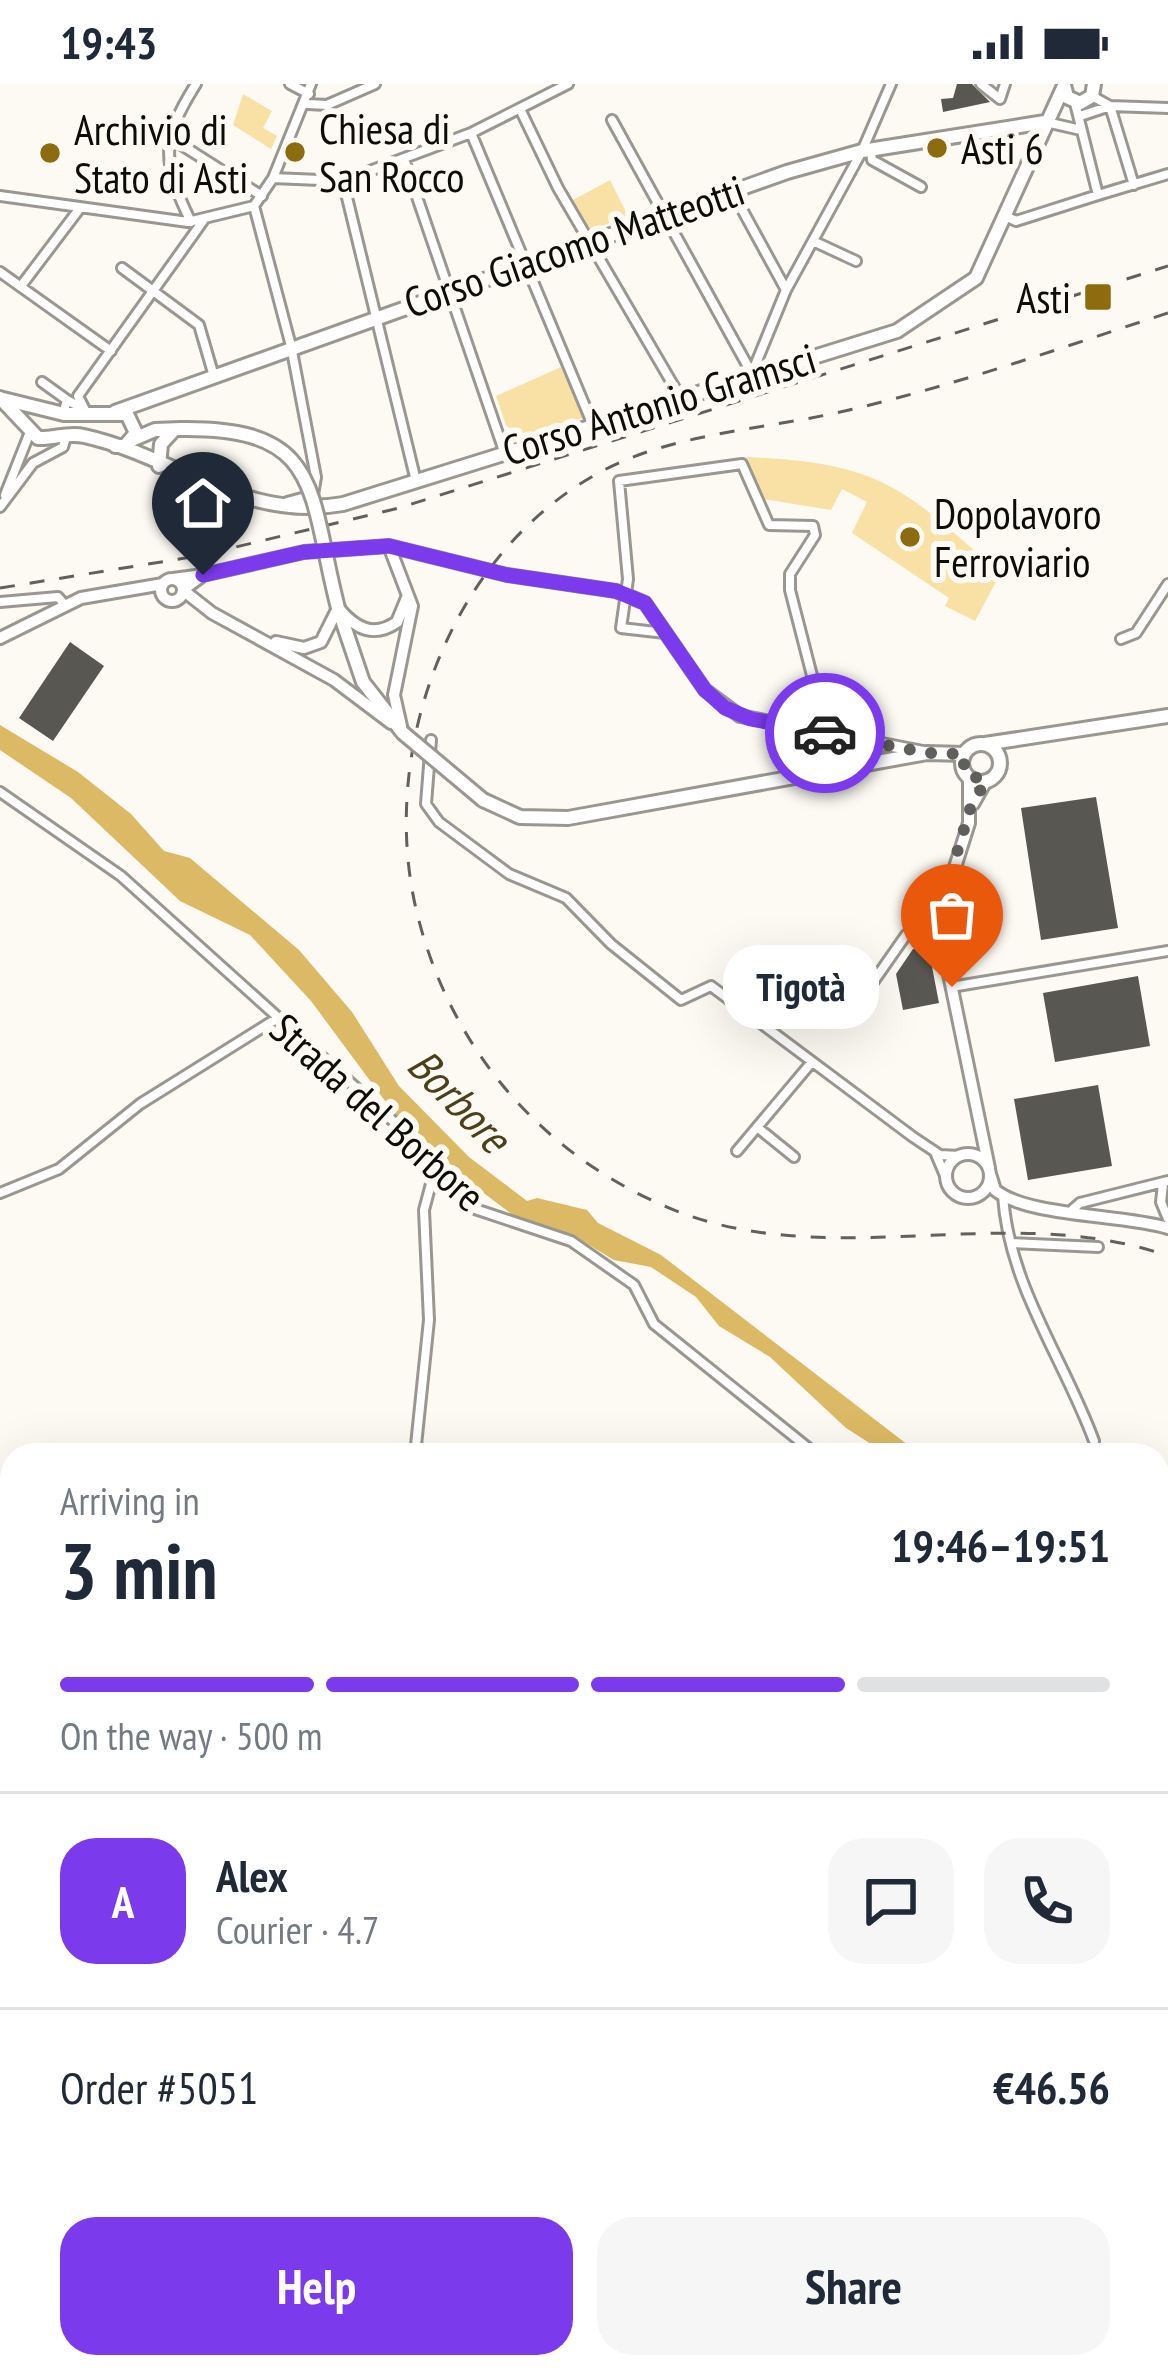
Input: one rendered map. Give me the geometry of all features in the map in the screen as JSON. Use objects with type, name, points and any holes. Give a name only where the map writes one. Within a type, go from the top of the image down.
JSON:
[{"type":"main road","points":[[1070,98],[1096,88]]},
{"type":"main road","name":"Corso Antonio Gramsci","points":[[51,445],[67,434],[114,446],[273,506],[314,509],[416,482],[679,395],[897,331],[976,278],[1047,118],[1070,98]]},
{"type":"main road","name":"Corso Giacomo Matteotti","points":[[115,412],[213,373],[732,191],[866,150],[1047,118]]},
{"type":"main road","points":[[43,409],[0,398],[51,445]]},
{"type":"main road","points":[[29,429],[33,413],[65,407],[115,412],[155,430]]},
{"type":"main road","points":[[133,419],[134,439]]},
{"type":"main road","points":[[159,466],[161,445],[178,429]]},
{"type":"main road","points":[[114,446],[155,430],[178,429],[252,433],[288,454],[307,488],[363,682],[403,733],[483,800],[520,817],[568,818],[927,753],[964,754],[986,744],[1168,716]]},
{"type":"main road","points":[[964,754],[962,767],[969,778],[986,781],[998,771],[999,756],[1011,742]]},
{"type":"main road","points":[[986,744],[999,756]]},
{"type":"street","points":[[191,222],[167,174],[169,137],[196,84]]},
{"type":"street","points":[[290,84],[327,105],[375,84]]},
{"type":"street","points":[[273,178],[343,181],[471,133],[568,84]]},
{"type":"street","points":[[752,374],[786,290],[866,150],[891,84]]},
{"type":"street","points":[[981,84],[1000,99],[1005,84]]},
{"type":"street","points":[[1096,88],[1111,106],[1134,184]]},
{"type":"street","points":[[0,196],[191,222],[254,206],[273,178],[310,94]]},
{"type":"street","points":[[1070,98],[1111,106],[1168,108]]},
{"type":"street","points":[[1070,98],[1098,195]]},
{"type":"street","points":[[520,110],[679,395]]},
{"type":"street","points":[[1047,118],[1081,130]]},
{"type":"street","points":[[612,120],[752,374]]},
{"type":"street","points":[[471,133],[592,423]]},
{"type":"street","points":[[169,137],[262,196]]},
{"type":"street","points":[[866,150],[872,160],[921,187]]},
{"type":"street","points":[[404,159],[504,451]]},
{"type":"street","points":[[1004,216],[1016,221],[1168,174]]},
{"type":"street","points":[[343,181],[416,482]]},
{"type":"street","points":[[732,191],[786,290]]},
{"type":"street","points":[[254,206],[291,346],[316,477],[313,494],[273,506]]},
{"type":"street","points":[[21,286],[80,207]]},
{"type":"street","points":[[85,411],[78,396],[204,220]]},
{"type":"street","points":[[813,241],[856,261]]},
{"type":"street","points":[[122,268],[199,325],[213,373]]},
{"type":"street","points":[[0,272],[111,351]]},
{"type":"street","points":[[41,382],[65,407]]},
{"type":"street","points":[[2,505],[29,429]]},
{"type":"street","points":[[2,505],[51,445]]},
{"type":"street","points":[[667,633],[621,628],[626,529],[619,481],[742,464],[769,525],[813,526],[815,535],[790,574],[790,590],[834,735],[838,769]]},
{"type":"street","points":[[389,546],[412,606],[394,695],[403,733]]},
{"type":"street","points":[[0,638],[64,604],[129,589],[174,590],[203,575],[304,552],[389,546],[507,575],[626,593],[645,603],[705,690],[725,708],[751,719],[927,753]]},
{"type":"street","points":[[1121,639],[1136,633],[1168,584]]},
{"type":"street","points":[[260,637],[295,648],[314,646],[328,637],[338,608],[357,627],[377,631],[397,622],[408,588]]},
{"type":"street","points":[[174,590],[334,680],[403,733]]},
{"type":"street","points":[[0,602],[58,597],[64,604]]},
{"type":"street","points":[[431,740],[426,804],[439,822],[509,874],[566,898],[610,944],[681,1000],[710,986],[934,1151],[977,1156],[1003,1196],[1010,1243],[1030,1304],[1094,1442]]},
{"type":"street","points":[[969,778],[971,806]]},
{"type":"street","points":[[974,1197],[985,1190],[989,1171],[938,916],[971,806],[986,781]]},
{"type":"street","name":"Strada del Borbore","points":[[0,792],[121,876],[436,1163],[475,1208],[571,1241],[634,1285],[654,1324],[802,1443]]},
{"type":"street","points":[[862,998],[906,935],[938,916]]},
{"type":"street","points":[[952,987],[1168,951]]},
{"type":"street","points":[[0,1193],[59,1168],[140,1104],[276,1019]]},
{"type":"street","points":[[737,1151],[812,1063]]},
{"type":"street","points":[[757,1127],[794,1157]]},
{"type":"street","points":[[946,1178],[981,1137]]},
{"type":"street","points":[[934,1151],[956,1194],[1003,1196],[1028,1207],[1073,1209],[1168,1228]]},
{"type":"street","points":[[416,1443],[429,1320],[424,1210],[436,1163]]},
{"type":"street","points":[[1073,1209],[1080,1203],[1166,1182],[1161,1202],[1168,1219]]},
{"type":"street","points":[[1010,1243],[1098,1247]]},
{"type":"shaded area","points":[[243,94],[272,111],[263,128],[277,136],[271,149],[233,125]]},
{"type":"shaded area","points":[[610,180],[628,216],[591,230],[573,200]]},
{"type":"shaded area","points":[[561,367],[583,418],[521,438],[506,425],[496,396]]},
{"type":"shaded area","name":"Dopolavoro Ferroviario","points":[[747,457],[849,470],[922,507],[978,554],[974,563],[999,576],[975,621],[945,606],[949,598],[852,533],[867,502],[842,489],[831,510],[758,498]]},
{"type":"shaded area","points":[[0,725],[78,772],[131,814],[164,851],[190,858],[299,950],[352,1012],[399,1086],[469,1157],[527,1201],[537,1198],[587,1210],[598,1223],[661,1255],[905,1443],[869,1443],[846,1428],[770,1357],[719,1326],[696,1297],[651,1267],[614,1260],[574,1236],[517,1218],[473,1185],[394,1113],[311,1001],[250,935],[180,901],[71,798],[0,750]]},
{"type":"building","points":[[957,84],[972,84],[990,102],[943,112],[941,99],[953,98]]},
{"type":"building","points":[[70,642],[104,666],[53,741],[19,718]]},
{"type":"building","points":[[1096,797],[1118,928],[1041,940],[1021,808]]},
{"type":"building","points":[[928,946],[939,1003],[903,1010],[896,974],[913,949]]},
{"type":"building","points":[[1138,976],[1150,1046],[1055,1062],[1043,993]]},
{"type":"building","points":[[1098,1085],[1112,1166],[1028,1180],[1014,1099]]},
{"type":"railway","points":[[0,588],[198,556],[399,508],[1168,266]]},
{"type":"railway","points":[[1168,313],[889,400],[662,447],[604,470],[550,505],[505,550],[467,602],[438,660],[418,722],[408,786],[407,850],[417,913],[432,961],[475,1048],[537,1122],[615,1181],[660,1204],[722,1225],[785,1235],[1042,1234],[1106,1240],[1168,1256]]},
{"type":"way so far","points":[[825,733],[927,753],[964,754],[964,773],[975,781],[986,781],[971,806],[966,836],[938,916],[952,987]]},
{"type":"place","name":"Asti 6","points":[[937,148]]},
{"type":"place","name":"Chiesa di San Rocco","points":[[295,152]]},
{"type":"place","name":"Archivio di Stato di Asti","points":[[50,153]]},
{"type":"place","name":"Asti","points":[[1098,297]]},
{"type":"place","name":"Dopolavoro Ferroviario","points":[[910,537]]},
{"type":"place","name":"Tigotà","points":[[952,987]]},
{"type":"route","points":[[203,575],[304,552],[389,546],[507,575],[616,591],[645,603],[705,690],[725,708],[751,719],[825,733]]},
{"type":"water label","name":"Borbore","points":[[460,1100]]}]
